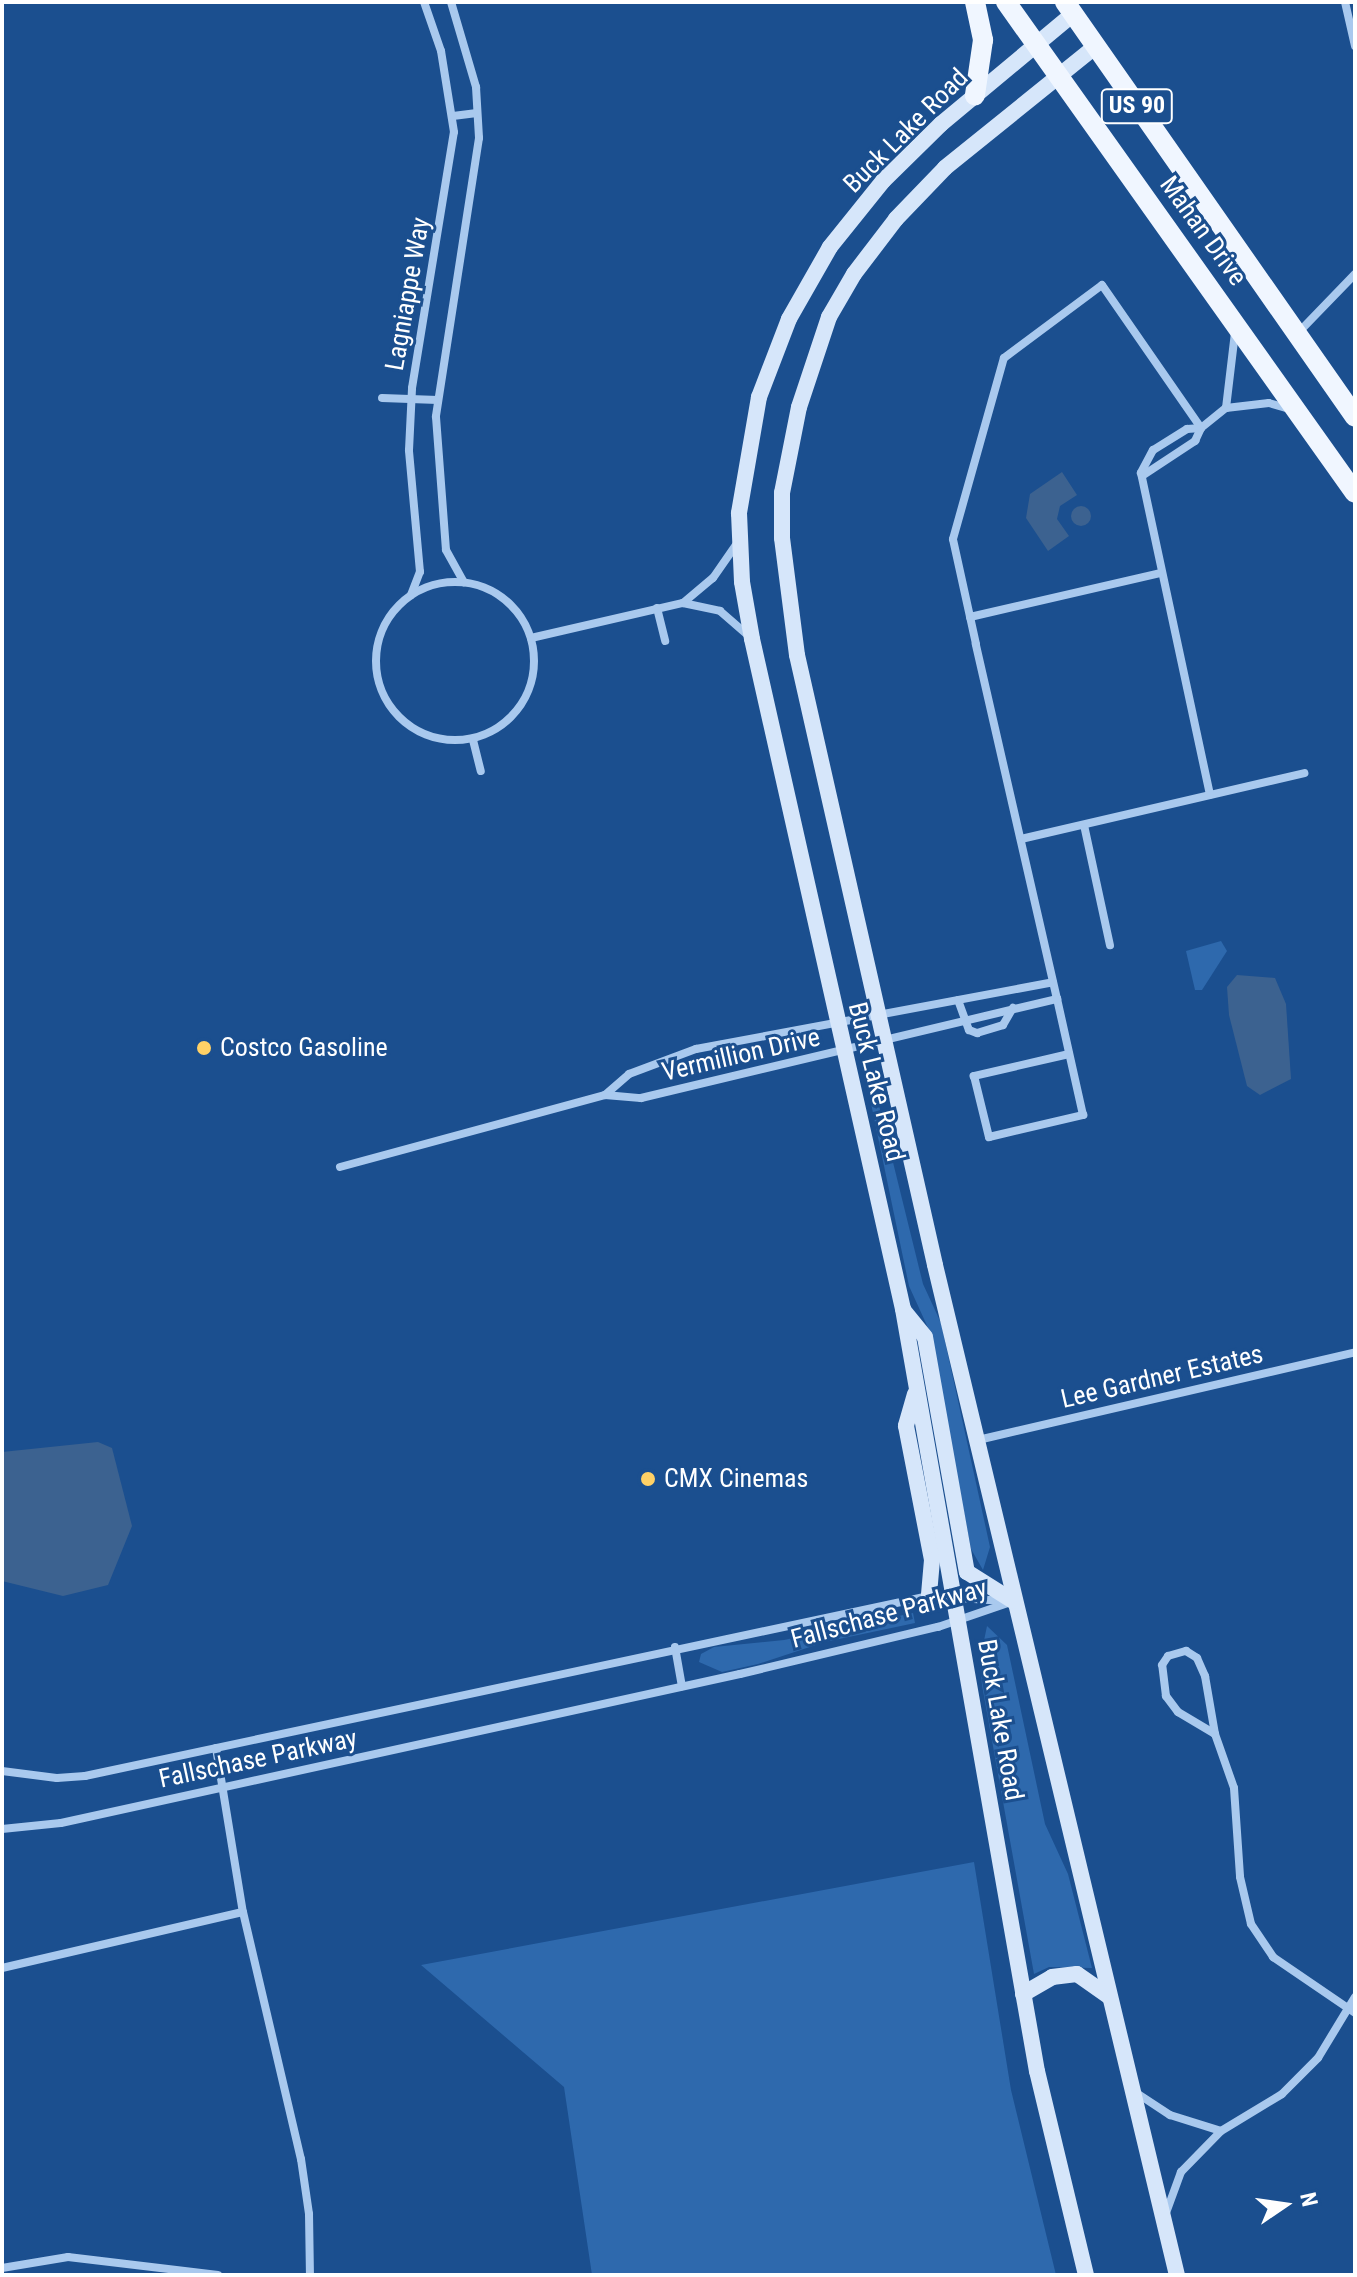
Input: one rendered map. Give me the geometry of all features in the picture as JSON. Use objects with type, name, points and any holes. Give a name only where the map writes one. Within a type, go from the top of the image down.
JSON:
[{"type":"main road","points":[[975,2],[983,40],[975,95]]},
{"type":"main road","name":"Mahan Drive","points":[[1006,2],[1355,493]]},
{"type":"main road","name":"Buck Lake Road","points":[[1069,8],[1035,43],[883,181],[830,247],[789,319],[759,397],[743,486],[740,539],[752,639],[903,1309],[1023,1994],[1086,2275]]},
{"type":"main road","name":"Mahan Drive","points":[[1069,8],[1355,417]]},
{"type":"main road","name":"Buck Lake Road","points":[[1096,46],[945,168],[896,219],[854,274],[829,317],[793,436],[782,493],[782,538],[797,655],[877,1011],[1013,1601],[1177,2275]]},
{"type":"main road","points":[[903,1309],[925,1337],[967,1572],[1013,1601]]},
{"type":"main road","points":[[916,1388],[906,1426],[932,1560],[929,1596]]},
{"type":"main road","points":[[1023,1994],[1052,1977],[1077,1974],[1109,1996]]},
{"type":"street","name":"Lagniappe Way","points":[[411,595],[420,572],[409,450],[411,399],[451,162],[453,116],[441,51],[424,2]]},
{"type":"street","name":"Lagniappe Way","points":[[451,2],[476,87],[477,113],[473,180],[438,400],[441,513],[448,557],[464,582]]},
{"type":"street","points":[[1345,2],[1355,46]]},
{"type":"street","points":[[453,116],[477,113]]},
{"type":"street","points":[[1296,336],[1355,274]]},
{"type":"street","points":[[1069,1054],[974,1076],[989,1137],[1083,1115],[953,539],[1004,358],[1102,285],[1201,428]]},
{"type":"street","points":[[1226,408],[1236,322]]},
{"type":"street","points":[[382,398],[438,400]]},
{"type":"street","points":[[1142,476],[1195,441],[1201,428],[1226,408],[1269,403],[1294,410]]},
{"type":"street","points":[[1201,428],[1187,429],[1153,450],[1143,463],[1142,476],[1160,573],[1210,795]]},
{"type":"street","points":[[683,603],[713,578],[740,539]]},
{"type":"street","points":[[970,617],[1160,573]]},
{"type":"street","points":[[464,582],[490,590],[513,606],[531,638],[535,662],[523,701],[495,731],[473,740],[445,741],[419,733],[397,716],[382,694],[376,667],[378,639],[391,614],[411,595],[436,584],[464,582]]},
{"type":"street","points":[[531,638],[683,603],[720,611],[752,639]]},
{"type":"street","points":[[657,608],[665,641]]},
{"type":"street","points":[[473,740],[481,771]]},
{"type":"street","points":[[1021,839],[1304,773]]},
{"type":"street","points":[[1084,825],[1110,945]]},
{"type":"street","name":"Vermillion Drive","points":[[605,1095],[629,1074],[696,1049],[877,1011],[1053,982]]},
{"type":"street","name":"Vermillion Drive","points":[[340,1167],[605,1095],[641,1098],[885,1043],[962,1018],[1057,999]]},
{"type":"street","points":[[958,1000],[962,1018],[969,1030],[977,1033],[1003,1025],[1013,1008]]},
{"type":"street","name":"Lee Gardner Estates","points":[[978,1440],[1355,1352]]},
{"type":"street","name":"Fallschase Parkway","points":[[2,1771],[57,1778],[85,1776],[675,1647],[929,1596],[1013,1601]]},
{"type":"street","name":"Fallschase Parkway","points":[[2,1829],[61,1823],[682,1686],[959,1620],[1013,1601]]},
{"type":"street","points":[[675,1647],[682,1686]]},
{"type":"street","points":[[1215,1734],[1178,1712],[1166,1696],[1162,1665],[1168,1656],[1186,1651],[1197,1658],[1211,1697],[1215,1734],[1234,1788],[1240,1877],[1251,1924],[1273,1957],[1352,2011]]},
{"type":"street","points":[[216,1748],[243,1912],[301,2159],[309,2214],[310,2275]]},
{"type":"street","points":[[2,1968],[243,1912]]},
{"type":"street","points":[[1164,2218],[1181,2172],[1221,2131],[1282,2094],[1318,2058],[1352,2011],[1355,1997]]},
{"type":"street","points":[[1132,2090],[1170,2115],[1221,2131]]},
{"type":"street","points":[[2,2268],[68,2257],[136,2270],[218,2275]]},
{"type":"shaded area","points":[[1062,472],[1077,495],[1060,506],[1057,519],[1069,536],[1048,551],[1026,518],[1030,494]]},
{"type":"shaded area","points":[[1081,506],[1088,509],[1091,516],[1088,523],[1081,526],[1074,523],[1071,516],[1074,509]]},
{"type":"shaded area","points":[[1221,941],[1227,951],[1202,990],[1195,990],[1186,951]]},
{"type":"shaded area","points":[[1237,975],[1275,978],[1286,1004],[1291,1079],[1260,1095],[1247,1086],[1229,1015],[1227,987]]},
{"type":"shaded area","points":[[871,1073],[923,1284],[941,1323],[990,1547],[983,1570],[971,1549],[929,1330],[909,1286],[868,1089]]},
{"type":"shaded area","points":[[98,1442],[112,1448],[132,1526],[108,1585],[63,1596],[2,1581],[2,1452]]},
{"type":"shaded area","points":[[913,1613],[915,1623],[825,1642],[758,1664],[722,1672],[699,1662],[701,1654],[714,1647],[784,1640]]},
{"type":"shaded area","points":[[987,1626],[1007,1645],[1045,1824],[1068,1874],[1092,1968],[1049,1967],[1034,1974],[982,1685],[980,1660]]},
{"type":"shaded area","points":[[974,1862],[1011,2090],[1056,2275],[592,2275],[564,2087],[421,1965]]},
{"type":"place","name":"Costco Gasoline","points":[[204,1048]]},
{"type":"place","name":"CMX Cinemas","points":[[648,1479]]}]
